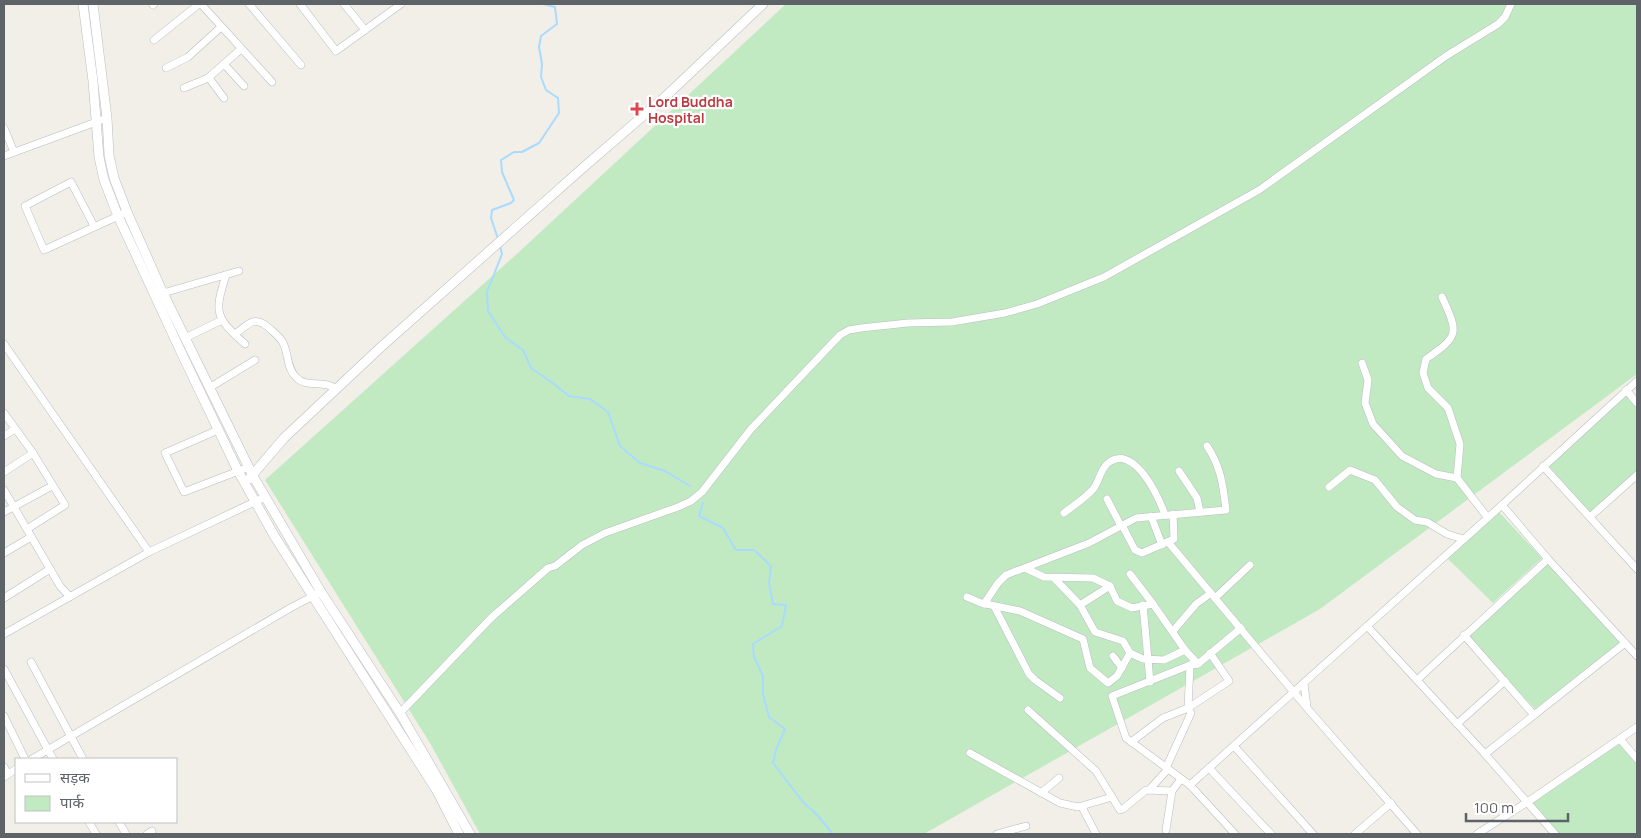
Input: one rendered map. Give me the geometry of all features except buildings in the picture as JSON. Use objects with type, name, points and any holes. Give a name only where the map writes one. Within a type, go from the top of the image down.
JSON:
[{"type":"street","points":[[83,4],[93,81],[99,158],[104,180],[145,264],[218,430],[255,502],[400,713],[470,834]]},
{"type":"street","points":[[93,4],[107,118],[109,156],[122,214]]},
{"type":"street","points":[[154,40],[200,4],[272,82]]},
{"type":"street","points":[[249,4],[300,65]]},
{"type":"street","points":[[300,4],[336,51],[401,4]]},
{"type":"street","points":[[344,4],[365,30]]},
{"type":"street","points":[[245,482],[253,476],[284,438],[336,389],[666,97],[763,4]]},
{"type":"street","points":[[400,713],[491,618],[548,568],[555,566],[582,546],[605,534],[678,507],[691,501],[702,492],[751,429],[835,340],[849,330],[908,323],[952,322],[1005,313],[1037,304],[1104,277],[1259,190],[1438,62],[1498,24],[1511,4]]},
{"type":"street","points":[[166,68],[188,57],[221,27]]},
{"type":"street","points":[[184,88],[209,78],[241,49]]},
{"type":"street","points":[[224,64],[244,86]]},
{"type":"street","points":[[209,78],[224,98]]},
{"type":"street","points":[[4,156],[107,118]]},
{"type":"street","points":[[4,128],[14,152]]},
{"type":"street","points":[[94,226],[71,182],[25,206],[44,250],[122,214]]},
{"type":"street","points":[[145,264],[164,294],[253,476],[317,594],[437,791],[459,834]]},
{"type":"street","points":[[164,294],[239,271]]},
{"type":"street","points":[[226,275],[218,303],[218,311],[222,320],[245,344]]},
{"type":"street","points":[[1442,297],[1452,318],[1454,326],[1452,336],[1450,341],[1426,359],[1423,373],[1428,388],[1448,408],[1460,444],[1457,478]]},
{"type":"street","points":[[185,338],[222,320]]},
{"type":"street","points":[[235,334],[253,321],[258,321],[283,342],[289,366],[295,377],[308,383],[330,384],[336,389]]},
{"type":"street","points":[[4,344],[149,552]]},
{"type":"street","points":[[209,388],[255,360]]},
{"type":"street","points":[[1362,363],[1368,380],[1365,403],[1374,424],[1402,456],[1436,474],[1457,478],[1488,518]]},
{"type":"street","points":[[1190,785],[1488,518],[1637,381]]},
{"type":"street","points":[[1626,390],[1637,403]]},
{"type":"street","points":[[4,413],[33,453],[65,505],[27,529]]},
{"type":"street","points":[[4,436],[15,429]]},
{"type":"street","points":[[218,430],[164,453],[184,492],[249,467]]},
{"type":"street","points":[[984,604],[998,583],[1006,575],[1089,543],[1136,518],[1226,510],[1220,469],[1207,446]]},
{"type":"street","points":[[4,472],[33,453]]},
{"type":"street","points":[[1064,513],[1092,490],[1109,463],[1120,459],[1131,463],[1142,472],[1156,492],[1169,515],[1174,538],[1139,553],[1135,550],[1121,526],[1107,498]]},
{"type":"street","points":[[1543,466],[1636,566]]},
{"type":"street","points":[[1329,487],[1350,470],[1375,480],[1397,507],[1415,520],[1427,522],[1447,534],[1463,539]]},
{"type":"street","points":[[1179,471],[1197,498],[1200,512]]},
{"type":"street","points":[[1590,517],[1637,475]]},
{"type":"street","points":[[4,512],[52,486]]},
{"type":"street","points":[[4,490],[60,586],[70,597]]},
{"type":"street","points":[[4,634],[149,552],[265,497]]},
{"type":"street","points":[[1502,505],[1548,559],[1637,656]]},
{"type":"street","points":[[1151,516],[1165,543],[1241,628],[1307,708],[1417,834]]},
{"type":"street","points":[[4,553],[31,537]]},
{"type":"street","points":[[1416,680],[1548,559]]},
{"type":"street","points":[[1173,631],[1196,604],[1213,596],[1250,564]]},
{"type":"street","points":[[1025,568],[1042,576],[1054,578],[1093,578],[1110,586],[1117,601],[1132,608],[1153,604]]},
{"type":"street","points":[[4,598],[50,569]]},
{"type":"street","points":[[1130,574],[1173,631],[1194,665],[1188,708],[1191,714],[1167,768],[1149,790]]},
{"type":"street","points":[[1054,578],[1080,606],[1095,632],[1123,641],[1130,653],[1143,660],[1164,660],[1185,650]]},
{"type":"street","points":[[1080,606],[1110,586]]},
{"type":"street","points":[[34,758],[317,594]]},
{"type":"street","points":[[966,597],[984,604],[1020,611],[1084,639],[1090,668],[1108,683],[1126,738],[1190,785],[1235,834]]},
{"type":"street","points":[[1143,605],[1150,682]]},
{"type":"street","points":[[994,606],[1029,674],[1060,698]]},
{"type":"street","points":[[1367,626],[1485,754],[1554,834]]},
{"type":"street","points":[[1112,696],[1194,665],[1241,628]]},
{"type":"street","points":[[1464,635],[1534,715]]},
{"type":"street","points":[[1485,754],[1625,643]]},
{"type":"street","points":[[1108,683],[1118,676],[1130,653]]},
{"type":"street","points":[[1131,742],[1163,718],[1188,708],[1230,682],[1210,653]]},
{"type":"street","points":[[1113,656],[1122,668]]},
{"type":"street","points":[[31,662],[82,758]]},
{"type":"street","points":[[4,669],[53,758]]},
{"type":"street","points":[[1457,724],[1505,682]]},
{"type":"street","points":[[1304,684],[1307,708]]},
{"type":"street","points":[[1028,710],[1096,772],[1122,810],[1144,791],[1172,792]]},
{"type":"street","points":[[4,716],[25,758]]},
{"type":"street","points":[[1477,834],[1637,727]]},
{"type":"street","points":[[1620,740],[1637,759]]},
{"type":"street","points":[[1234,746],[1313,834]]},
{"type":"street","points":[[970,753],[1060,803],[1073,807],[1082,807],[1112,797]]},
{"type":"street","points":[[4,766],[6,775]]},
{"type":"street","points":[[1209,768],[1271,834]]},
{"type":"street","points":[[1041,792],[1059,778]]},
{"type":"street","points":[[1166,830],[1172,792],[1180,778]]},
{"type":"street","points":[[1355,834],[1390,803]]},
{"type":"street","points":[[1082,807],[1096,834]]},
{"type":"street","points":[[89,823],[96,834]]},
{"type":"street","points":[[120,823],[126,834]]},
{"type":"street","points":[[997,834],[1026,826]]},
{"type":"green space","points":[[786,4],[1637,4],[1637,374],[1320,609],[924,834],[480,834],[430,743],[265,480],[519,252]]},
{"type":"green space","points":[[1626,394],[1637,407],[1637,473],[1592,515],[1549,466]]},
{"type":"green space","points":[[1498,511],[1542,558],[1493,603],[1446,557]]},
{"type":"green space","points":[[1548,564],[1622,644],[1536,710],[1467,637]]},
{"type":"green space","points":[[1619,744],[1637,764],[1637,832],[1635,834],[1558,834],[1531,803]]},
{"type":"waterway","points":[[498,239],[491,218],[492,210],[514,200],[502,172],[501,160],[514,152],[522,152],[539,143],[559,113],[558,98],[546,90],[541,77],[542,64],[539,47],[541,36],[557,24],[555,7],[543,4]]},
{"type":"waterway","points":[[500,246],[502,254],[487,292],[488,311],[505,337],[523,350],[531,368],[569,396],[590,399],[608,412],[620,446],[640,463],[665,471],[690,486]]},
{"type":"waterway","points":[[703,503],[699,516],[723,528],[736,550],[754,550],[771,566],[769,583],[773,604],[786,605],[782,626],[753,644],[754,657],[763,676],[763,694],[769,717],[785,729],[773,763],[803,802],[833,834]]},
{"type":"place","name":"Lord Buddha Hospital","points":[[637,109]]}]
